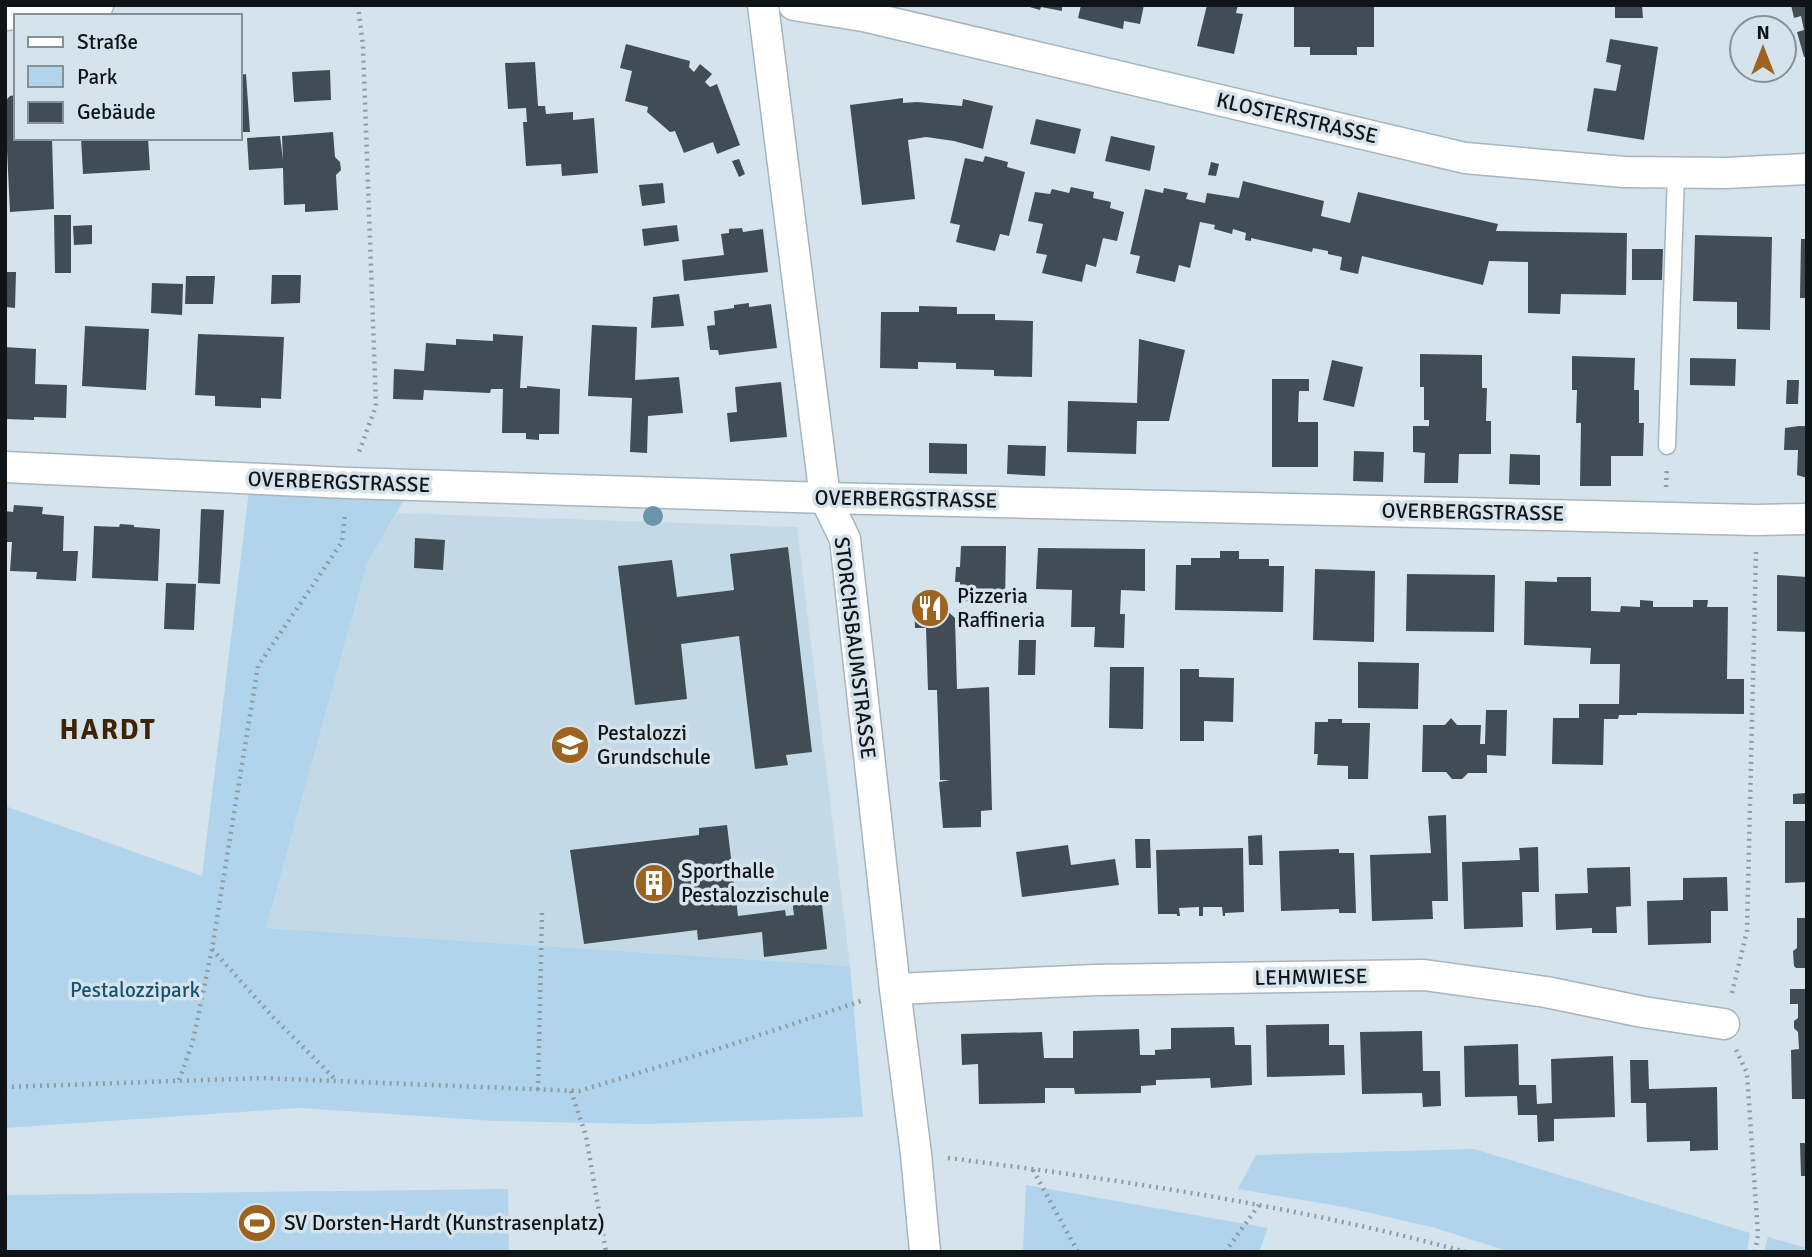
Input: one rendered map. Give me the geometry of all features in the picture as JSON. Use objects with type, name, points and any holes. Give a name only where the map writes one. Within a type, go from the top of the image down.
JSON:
[{"type":"street","points":[[14,14],[98,5]]},
{"type":"street","name":"STORCHSBAUMSTRASSE","points":[[762,5],[825,498],[845,539],[925,1252]]},
{"type":"street","name":"KLOSTERSTRASSE","points":[[794,5],[863,16],[1465,158],[1624,172],[1807,169]]},
{"type":"street","name":"OVERBERGSTRASSE","points":[[5,467],[361,483],[825,498],[1807,519]]},
{"type":"street","name":"LEHMWIESE","points":[[895,989],[1096,980],[1424,975],[1546,992],[1643,1012],[1724,1024]]},
{"type":"lane","points":[[1667,446],[1676,173]]},
{"type":"path","points":[[1665,517],[1667,446]]},
{"type":"path","points":[[1755,1252],[1758,1235],[1747,1073],[1724,1024],[1747,931],[1757,520]]},
{"type":"path","points":[[538,1090],[542,912]]},
{"type":"path","points":[[179,1080],[193,1041],[212,949],[272,1016],[336,1081]]},
{"type":"path","points":[[5,1087],[262,1078],[579,1091],[727,1046],[895,989]]},
{"type":"path","points":[[570,1091],[586,1136],[606,1252]]},
{"type":"path","points":[[916,1154],[1033,1169],[1259,1205],[1357,1223],[1466,1252]]},
{"type":"path","points":[[1033,1169],[1078,1252]]},
{"type":"path","points":[[1225,1252],[1259,1205]]},
{"type":"shaded area","name":"Pestalozzi Grundschule","points":[[397,513],[797,527],[850,966],[266,928],[367,562]]},
{"type":"green space","name":"Pestalozzipark","points":[[249,491],[405,498],[367,563],[266,928],[850,966],[863,1117],[645,1124],[495,1121],[300,1108],[5,1128],[5,806],[202,876]]},
{"type":"green space","points":[[1474,1149],[1750,1233],[1747,1252],[1511,1252],[1432,1227],[1344,1207],[1238,1189],[1256,1155]]},
{"type":"green space","points":[[1026,1185],[1268,1228],[1259,1252],[1023,1252]]},
{"type":"green space","name":"SV Dorsten-Hardt (Kunstrasenplatz)","points":[[508,1189],[509,1252],[5,1252],[5,1195]]},
{"type":"green space","points":[[1768,1237],[1807,1248],[1807,1252],[1764,1252]]},
{"type":"building","points":[[1023,5],[1062,5],[1062,11],[1041,7],[1040,10]]},
{"type":"building","points":[[1081,5],[1144,5],[1140,24],[1124,21],[1123,29],[1078,18]]},
{"type":"building","points":[[1207,5],[1238,5],[1236,13],[1243,14],[1234,54],[1197,46]]},
{"type":"building","points":[[1294,5],[1374,5],[1374,47],[1357,47],[1357,55],[1310,55],[1310,47],[1294,47]]},
{"type":"building","points":[[1615,5],[1642,5],[1643,18],[1615,18]]},
{"type":"building","points":[[1791,5],[1807,5],[1807,56],[1804,57],[1798,36],[1798,32],[1804,30],[1801,16],[1793,14]]},
{"type":"building","points":[[1610,39],[1658,47],[1644,140],[1587,131],[1594,88],[1616,91],[1621,65],[1606,62]]},
{"type":"building","points":[[626,44],[690,61],[689,67],[694,72],[700,64],[712,74],[705,82],[710,87],[717,84],[740,145],[717,154],[713,142],[684,153],[675,131],[670,132],[647,112],[648,107],[625,101],[632,71],[620,68]]},
{"type":"building","points":[[535,62],[538,106],[545,106],[546,114],[573,112],[573,120],[594,118],[598,173],[562,176],[561,164],[526,166],[523,122],[527,122],[526,108],[508,109],[505,63]]},
{"type":"building","points":[[330,70],[331,100],[294,102],[292,72]]},
{"type":"building","points":[[246,74],[250,132],[242,132],[242,75]]},
{"type":"building","points":[[14,95],[14,140],[52,140],[54,209],[10,212],[5,109],[6,100]]},
{"type":"building","points":[[903,98],[903,103],[962,106],[963,99],[993,106],[983,149],[926,137],[908,140],[915,199],[862,205],[850,105]]},
{"type":"building","points":[[1036,119],[1081,129],[1075,154],[1030,144]]},
{"type":"building","points":[[333,132],[335,157],[340,162],[341,170],[336,175],[338,210],[305,212],[305,204],[284,205],[283,168],[249,170],[247,138],[280,136],[283,160],[282,136]]},
{"type":"building","points":[[1111,136],[1155,146],[1150,171],[1105,161]]},
{"type":"building","points":[[81,140],[148,140],[150,170],[83,174]]},
{"type":"building","points":[[985,156],[1008,162],[1007,167],[1025,172],[1009,236],[1000,234],[995,251],[956,242],[960,225],[950,223],[965,158],[983,162]]},
{"type":"building","points":[[739,159],[745,174],[739,177],[732,161]]},
{"type":"building","points":[[1211,162],[1219,164],[1216,176],[1208,175]]},
{"type":"building","points":[[1243,181],[1324,201],[1321,216],[1350,223],[1358,192],[1498,224],[1496,231],[1627,233],[1626,295],[1561,294],[1560,314],[1528,313],[1528,262],[1489,261],[1483,285],[1362,256],[1358,274],[1340,270],[1342,257],[1328,254],[1328,251],[1313,248],[1312,252],[1251,238],[1251,241],[1245,240],[1246,233],[1233,229],[1232,234],[1214,229],[1215,225],[1200,222],[1190,268],[1179,265],[1175,282],[1136,273],[1140,256],[1130,254],[1145,189],[1163,193],[1164,188],[1188,193],[1186,199],[1205,203],[1207,193],[1239,198]]},
{"type":"building","points":[[663,183],[665,203],[642,206],[639,185]]},
{"type":"building","points":[[1071,187],[1094,192],[1093,198],[1111,202],[1110,208],[1124,212],[1117,241],[1103,238],[1096,267],[1086,264],[1082,282],[1042,273],[1047,255],[1036,253],[1043,224],[1028,221],[1035,192],[1050,194],[1052,189],[1069,193]]},
{"type":"building","points":[[54,215],[71,215],[71,273],[55,273]]},
{"type":"building","points":[[92,225],[92,244],[74,245],[73,226]]},
{"type":"building","points":[[677,225],[679,241],[644,246],[642,229]]},
{"type":"building","points":[[742,228],[743,232],[763,229],[768,272],[684,281],[682,260],[724,255],[721,234],[729,233],[729,229]]},
{"type":"building","points":[[1695,235],[1772,237],[1770,330],[1737,329],[1737,302],[1693,301]]},
{"type":"building","points":[[1801,239],[1807,239],[1807,298],[1800,298]]},
{"type":"building","points":[[1632,249],[1663,249],[1662,280],[1632,280]]},
{"type":"building","points":[[5,272],[16,272],[15,308],[5,307]]},
{"type":"building","points":[[272,275],[301,275],[300,303],[271,304]]},
{"type":"building","points":[[186,276],[215,276],[213,304],[185,304]]},
{"type":"building","points":[[152,283],[183,284],[182,315],[151,313]]},
{"type":"building","points":[[679,294],[684,326],[651,328],[653,297]]},
{"type":"building","points":[[749,303],[749,307],[771,304],[777,348],[719,355],[718,350],[710,350],[707,326],[715,325],[714,311]]},
{"type":"building","points":[[919,306],[957,307],[957,314],[995,314],[995,320],[1033,321],[1032,377],[994,376],[994,370],[956,369],[956,363],[918,362],[918,369],[880,368],[881,312],[919,312]]},
{"type":"building","points":[[592,325],[637,327],[635,380],[679,377],[683,413],[648,416],[647,453],[630,452],[632,398],[588,396]]},
{"type":"building","points":[[85,326],[149,329],[146,390],[82,386]]},
{"type":"building","points":[[198,334],[284,337],[281,399],[261,398],[261,408],[215,406],[215,396],[195,395]]},
{"type":"building","points":[[493,334],[523,336],[520,388],[527,386],[560,389],[559,434],[539,434],[539,440],[526,439],[526,433],[502,433],[503,389],[491,389],[490,393],[424,390],[423,400],[393,399],[394,369],[424,371],[426,343],[456,345],[456,339],[493,341]]},
{"type":"building","points":[[1139,339],[1185,350],[1169,421],[1137,421],[1136,454],[1067,452],[1068,401],[1137,403]]},
{"type":"building","points":[[5,347],[36,349],[35,384],[67,385],[66,418],[5,419]]},
{"type":"building","points":[[1420,354],[1482,355],[1482,388],[1487,388],[1486,421],[1491,421],[1491,454],[1459,454],[1458,483],[1424,483],[1425,453],[1413,452],[1413,426],[1429,426],[1429,420],[1424,420]]},
{"type":"building","points":[[1572,356],[1635,358],[1634,390],[1639,390],[1639,423],[1644,423],[1643,456],[1611,456],[1611,486],[1580,486],[1581,423],[1576,423],[1577,390],[1572,390]]},
{"type":"building","points":[[1690,358],[1736,359],[1735,386],[1690,385]]},
{"type":"building","points":[[1332,360],[1363,367],[1354,407],[1323,400]]},
{"type":"building","points":[[1272,379],[1309,379],[1309,391],[1299,391],[1298,422],[1318,422],[1318,467],[1272,467]]},
{"type":"building","points":[[1787,380],[1799,380],[1798,404],[1786,404]]},
{"type":"building","points":[[781,382],[787,437],[730,442],[727,413],[737,412],[735,387]]},
{"type":"building","points":[[1807,426],[1807,478],[1797,475],[1798,450],[1784,450],[1785,428]]},
{"type":"building","points":[[929,443],[967,444],[967,474],[929,473]]},
{"type":"building","points":[[1008,445],[1046,446],[1045,476],[1007,474]]},
{"type":"building","points":[[1354,451],[1384,452],[1383,482],[1353,481]]},
{"type":"building","points":[[1510,454],[1540,455],[1540,485],[1509,484]]},
{"type":"building","points":[[14,505],[43,507],[42,514],[64,516],[63,551],[78,551],[76,581],[36,579],[37,572],[10,571],[12,542],[5,542],[5,511],[13,512]]},
{"type":"building","points":[[201,509],[224,510],[220,584],[198,583]]},
{"type":"building","points":[[120,524],[160,529],[158,581],[92,578],[94,526],[119,527]]},
{"type":"building","points":[[415,538],[445,540],[443,570],[414,568]]},
{"type":"building","points":[[961,546],[1006,546],[1005,602],[960,601],[960,582],[955,582],[956,567],[960,567]]},
{"type":"building","points":[[788,547],[812,752],[786,755],[788,765],[755,769],[739,636],[681,644],[687,699],[635,705],[618,566],[672,560],[677,597],[734,590],[730,554]]},
{"type":"building","points":[[1038,548],[1145,549],[1145,591],[1121,590],[1120,614],[1125,614],[1124,648],[1094,647],[1095,627],[1071,627],[1072,590],[1036,589]]},
{"type":"building","points":[[1220,551],[1239,551],[1239,559],[1269,559],[1269,566],[1284,566],[1283,612],[1175,610],[1176,565],[1191,565],[1191,558],[1220,558]]},
{"type":"building","points":[[1315,569],[1375,571],[1374,642],[1313,640]]},
{"type":"building","points":[[1407,574],[1495,575],[1494,632],[1406,631]]},
{"type":"building","points":[[1777,575],[1807,577],[1807,632],[1777,631]]},
{"type":"building","points":[[1557,577],[1591,577],[1591,611],[1620,612],[1621,606],[1640,607],[1640,600],[1653,601],[1653,607],[1693,607],[1693,600],[1708,600],[1707,607],[1728,607],[1727,679],[1744,679],[1744,714],[1619,715],[1618,719],[1604,719],[1603,765],[1552,764],[1553,718],[1579,718],[1579,704],[1619,704],[1620,664],[1590,664],[1591,648],[1524,645],[1525,581],[1557,582]]},
{"type":"building","points":[[166,583],[196,584],[194,630],[164,629]]},
{"type":"building","points":[[943,596],[943,607],[955,618],[957,689],[989,687],[992,810],[981,811],[981,827],[943,828],[939,782],[950,780],[940,780],[937,690],[928,690],[926,628],[915,628],[914,597]]},
{"type":"building","points":[[1019,640],[1036,640],[1035,675],[1018,675]]},
{"type":"building","points":[[1358,662],[1419,663],[1418,709],[1358,708]]},
{"type":"building","points":[[1110,667],[1144,667],[1143,729],[1109,728]]},
{"type":"building","points":[[1180,669],[1199,669],[1199,677],[1234,678],[1233,722],[1204,721],[1204,741],[1180,741]]},
{"type":"building","points":[[1486,710],[1507,710],[1506,756],[1487,755],[1487,773],[1468,773],[1462,779],[1452,779],[1446,772],[1422,772],[1423,725],[1445,725],[1451,718],[1457,725],[1481,725],[1480,744],[1485,744]]},
{"type":"building","points":[[1328,719],[1342,719],[1342,723],[1370,723],[1368,779],[1348,779],[1348,766],[1317,765],[1318,754],[1314,754],[1315,722],[1328,722]]},
{"type":"building","points":[[1806,793],[1806,804],[1793,804],[1793,794]]},
{"type":"building","points":[[1446,815],[1448,901],[1432,901],[1433,919],[1372,921],[1370,855],[1431,853],[1428,816]]},
{"type":"building","points":[[1785,821],[1807,821],[1807,882],[1785,883]]},
{"type":"building","name":"Sporthalle Pestalozzischule","points":[[727,825],[738,916],[785,910],[786,916],[794,915],[792,900],[821,896],[827,949],[764,957],[762,932],[698,940],[697,930],[584,944],[570,850],[699,835],[699,828]]},
{"type":"building","points":[[1262,835],[1263,865],[1249,865],[1248,836]]},
{"type":"building","points":[[1135,839],[1150,839],[1151,868],[1136,868]]},
{"type":"building","points":[[1068,845],[1071,865],[1115,859],[1119,885],[1022,897],[1016,852]]},
{"type":"building","points":[[1538,847],[1539,892],[1522,892],[1523,927],[1464,929],[1462,862],[1520,860],[1519,848]]},
{"type":"building","points":[[1243,848],[1244,912],[1225,913],[1223,916],[1222,907],[1203,907],[1203,916],[1199,916],[1199,907],[1179,908],[1180,916],[1158,914],[1156,850]]},
{"type":"building","points":[[1339,849],[1339,853],[1354,853],[1356,913],[1339,913],[1339,909],[1281,911],[1279,851]]},
{"type":"building","points":[[1630,867],[1631,906],[1616,907],[1617,933],[1592,933],[1592,928],[1556,930],[1555,894],[1588,893],[1587,868]]},
{"type":"building","points":[[1727,877],[1728,911],[1711,911],[1711,943],[1648,945],[1647,901],[1683,900],[1683,878]]},
{"type":"building","points":[[1797,918],[1807,918],[1807,968],[1794,966]]},
{"type":"building","points":[[1790,989],[1807,989],[1807,1099],[1792,1099],[1791,1050],[1799,1049],[1798,1032],[1794,1028],[1794,1021],[1798,1018],[1798,1004],[1790,1004]]},
{"type":"building","points":[[1329,1024],[1329,1045],[1344,1045],[1345,1075],[1267,1077],[1266,1025]]},
{"type":"building","points":[[1234,1027],[1235,1045],[1251,1045],[1252,1085],[1211,1088],[1210,1078],[1156,1080],[1156,1085],[1141,1086],[1141,1093],[1075,1094],[1074,1088],[1045,1088],[1045,1103],[979,1104],[978,1064],[962,1065],[961,1034],[1042,1032],[1044,1058],[1073,1058],[1073,1031],[1139,1029],[1140,1055],[1155,1055],[1155,1050],[1171,1049],[1171,1028]]},
{"type":"building","points":[[1422,1031],[1423,1071],[1440,1071],[1441,1106],[1423,1107],[1422,1093],[1362,1094],[1360,1032]]},
{"type":"building","points":[[1518,1044],[1519,1085],[1536,1085],[1537,1104],[1552,1103],[1551,1059],[1613,1056],[1615,1117],[1554,1119],[1554,1141],[1538,1142],[1537,1115],[1518,1115],[1517,1096],[1465,1097],[1464,1046]]},
{"type":"building","points":[[1630,1060],[1648,1060],[1649,1089],[1717,1087],[1718,1150],[1690,1151],[1690,1141],[1647,1142],[1646,1103],[1631,1103]]},
{"type":"building","points":[[1800,1143],[1807,1143],[1807,1176],[1801,1176]]},
{"type":"place","name":"Pizzeria Raffineria","points":[[930,608]]},
{"type":"place","name":"Pestalozzi Grundschule","points":[[570,745]]},
{"type":"place","name":"Sporthalle Pestalozzischule","points":[[654,883]]},
{"type":"place","name":"SV Dorsten-Hardt (Kunstrasenplatz)","points":[[257,1223]]},
{"type":"district","name":"HARDT","points":[[108,729]]}]
